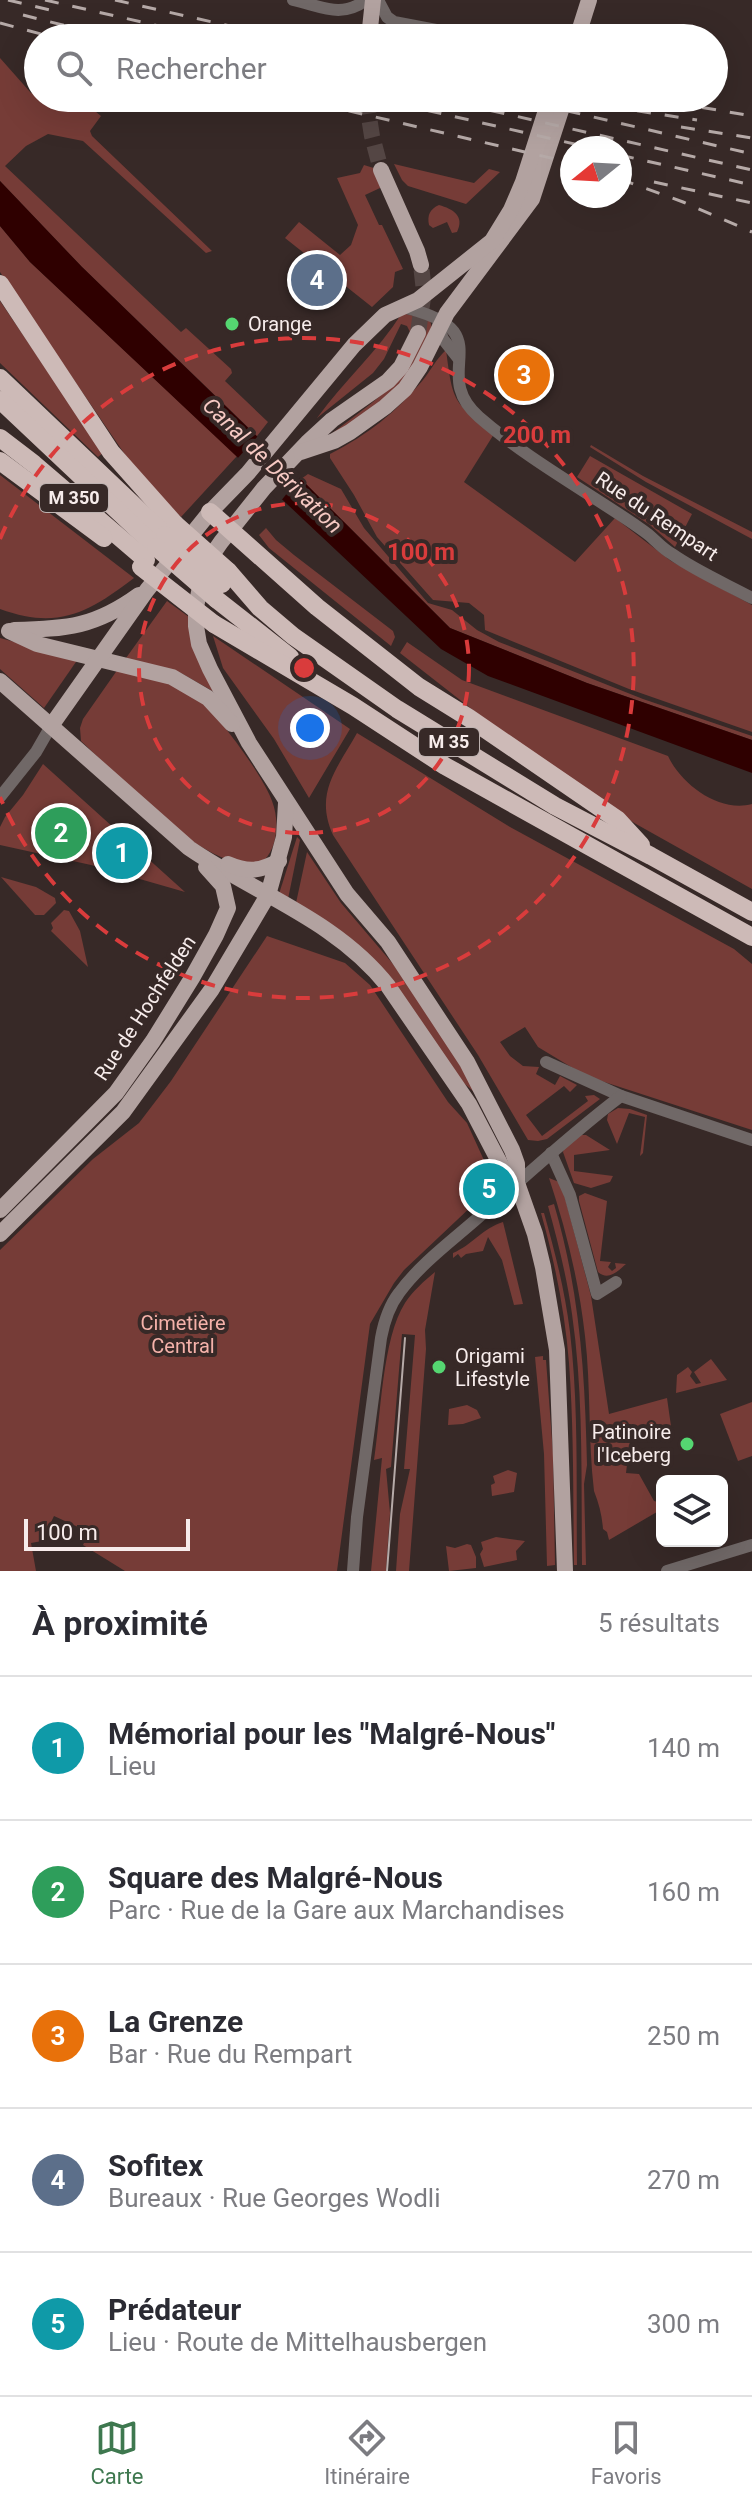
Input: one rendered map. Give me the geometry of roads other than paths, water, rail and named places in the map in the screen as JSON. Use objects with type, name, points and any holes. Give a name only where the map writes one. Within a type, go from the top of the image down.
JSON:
[{"type":"highway","name":"M 350","points":[[0,284],[111,452],[157,547]]},
{"type":"highway","name":"M 35","points":[[0,378],[157,547]]},
{"type":"highway","name":"M 35","points":[[0,400],[157,547],[353,706],[457,773],[752,937]]},
{"type":"highway","name":"M 350","points":[[0,438],[157,547],[219,598],[257,649],[353,706]]},
{"type":"highway","points":[[0,461],[157,547]]},
{"type":"highway","points":[[210,512],[317,607],[419,687],[618,820],[651,856]]},
{"type":"highway","name":"M 35","points":[[219,598],[260,608],[350,677],[410,717],[555,806],[752,912]]},
{"type":"main road","points":[[371,24],[375,0]]},
{"type":"main road","points":[[583,24],[592,0]]},
{"type":"main road","points":[[587,24],[592,0]]},
{"type":"main road","points":[[51,726],[147,590],[354,345],[385,315],[418,300],[492,241],[511,210],[523,182],[546,112]]},
{"type":"main road","points":[[292,458],[334,441],[385,407],[405,389],[420,367],[447,313],[532,199],[560,112]]},
{"type":"main road","points":[[381,170],[421,265]]},
{"type":"main road","points":[[418,333],[401,367],[388,381],[332,420],[292,458],[230,531],[212,555],[202,577],[196,626],[199,644],[210,669],[249,743],[347,894],[388,942],[467,1062],[507,1138],[517,1164],[517,1183],[535,1234],[554,1324],[561,1397],[565,1571]]},
{"type":"main road","points":[[5,629],[85,625],[147,590]]},
{"type":"main road","points":[[5,629],[37,644],[172,677],[208,698],[249,743]]},
{"type":"main road","points":[[0,681],[189,848],[217,868],[321,925],[380,975],[469,1104],[505,1173],[517,1183]]},
{"type":"main road","name":"Rue de Hochfelden","points":[[0,1234],[123,1112],[212,989],[268,895],[284,837],[286,803]]},
{"type":"main road","points":[[189,848],[244,871],[263,870],[279,861]]},
{"type":"main road","name":"Rue de Hochfelden","points":[[0,1210],[125,1081],[153,1041],[220,928],[228,908],[225,891],[189,848]]},
{"type":"street","points":[[293,0],[339,12],[355,8],[366,0]]},
{"type":"street","points":[[375,0],[387,17],[404,24]]},
{"type":"street","points":[[573,24],[581,0]]},
{"type":"street","points":[[400,307],[440,324],[441,309],[492,241]]},
{"type":"street","name":"Rue du Rempart","points":[[440,324],[458,358],[460,388],[467,405],[479,417],[637,526],[673,555],[752,598]]},
{"type":"street","points":[[0,797],[36,752],[51,726]]},
{"type":"street","points":[[546,1062],[621,1096],[752,1140]]},
{"type":"street","points":[[353,1571],[379,1349],[387,1316],[396,1297],[412,1277],[517,1183],[621,1096]]},
{"type":"street","points":[[551,1153],[570,1195],[597,1294],[616,1282]]},
{"type":"street","points":[[667,1571],[752,1545]]},
{"type":"water","name":"Canal de Dérivation","points":[[0,181],[82,267],[450,628],[587,683],[752,740],[752,773],[488,676],[441,649],[30,262],[0,226]]},
{"type":"tunnel","points":[[368,112],[381,170]]},
{"type":"tunnel","points":[[418,333],[424,291],[421,265]]},
{"type":"tram line","points":[[387,1571],[405,1338]]},
{"type":"railway","points":[[8,0],[54,11]]},
{"type":"railway","points":[[45,0],[150,24]]},
{"type":"railway","points":[[115,0],[221,24]]},
{"type":"railway","points":[[23,15],[59,24]]},
{"type":"railway","points":[[0,23],[24,29]]},
{"type":"railway","points":[[354,112],[560,160]]},
{"type":"railway","points":[[434,112],[560,141]]},
{"type":"railway","points":[[497,112],[752,170]]},
{"type":"railway","points":[[572,112],[752,154]]},
{"type":"railway","points":[[645,112],[697,120]]},
{"type":"railway","points":[[728,112],[752,116]]},
{"type":"railway","points":[[681,127],[752,138]]},
{"type":"railway","points":[[632,158],[752,185]]},
{"type":"railway","points":[[654,182],[752,203]]},
{"type":"railway","points":[[632,183],[752,232]]},
{"type":"place","name":"Sofitex","points":[[317,280]]},
{"type":"place","name":"Orange","points":[[232,324]]},
{"type":"place","name":"La Grenze","points":[[524,375]]},
{"type":"place","name":"Square des Malgré-Nous","points":[[61,833]]},
{"type":"place","name":"Mémorial pour les \"Malgré-Nous\"","points":[[122,853]]},
{"type":"place","name":"Prédateur","points":[[489,1189]]},
{"type":"place","name":"Origami Lifestyle","points":[[439,1367]]},
{"type":"place","name":"Patinoire l'Iceberg","points":[[687,1444]]},
{"type":"park label","name":"Cimetière Central","points":[[183,1334]]}]
